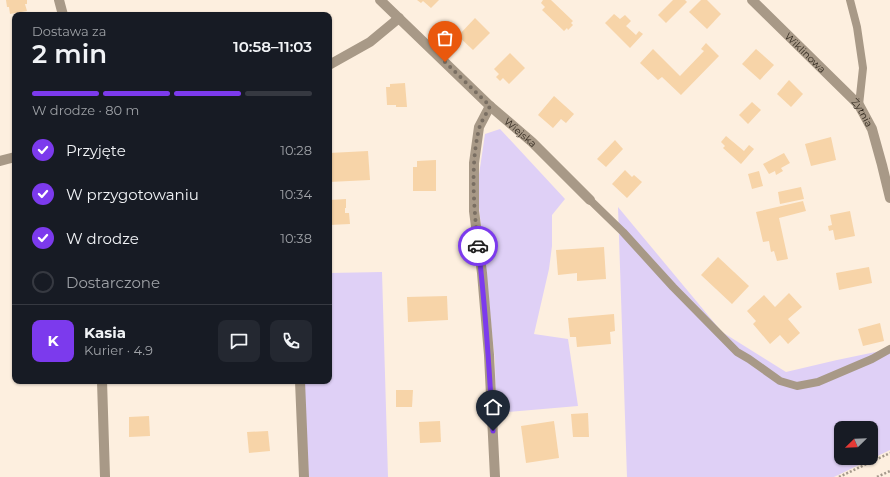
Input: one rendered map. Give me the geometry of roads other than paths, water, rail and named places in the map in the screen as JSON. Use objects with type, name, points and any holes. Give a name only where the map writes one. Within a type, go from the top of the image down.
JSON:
[{"type":"street","points":[[59,0],[62,12]]},
{"type":"street","name":"Wiejska","points":[[380,0],[490,106],[532,142],[590,200]]},
{"type":"street","name":"Wiklinowa","points":[[752,0],[859,106]]},
{"type":"street","points":[[332,63],[370,42],[399,18]]},
{"type":"street","points":[[490,106],[479,127],[474,163],[474,211],[482,273],[489,355],[495,477]]},
{"type":"street","name":"Żytnia","points":[[859,106],[872,129],[890,198]]},
{"type":"street","points":[[0,161],[12,158]]},
{"type":"street","points":[[102,384],[105,477]]},
{"type":"street","points":[[300,384],[304,477]]},
{"type":"lane","name":"Żytnia","points":[[850,0],[857,27],[863,68],[859,106]]},
{"type":"lane","points":[[590,200],[623,232],[673,288],[737,352],[750,359],[780,381],[796,386],[818,382],[872,360],[890,349]]}]
